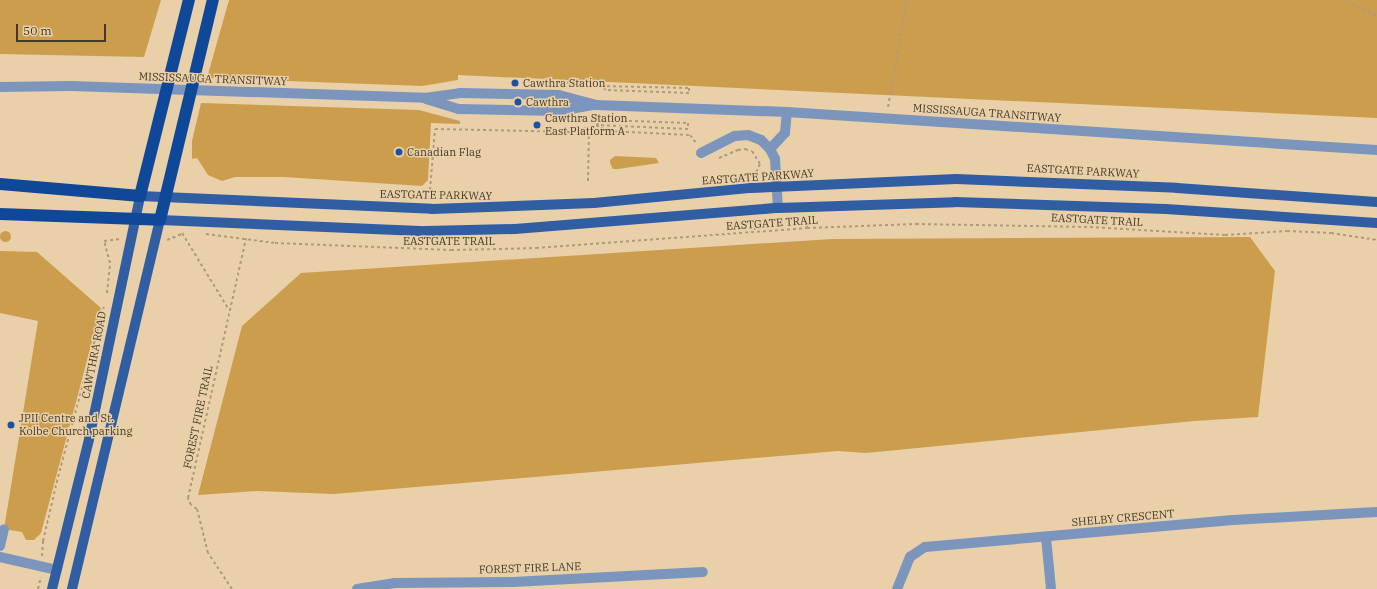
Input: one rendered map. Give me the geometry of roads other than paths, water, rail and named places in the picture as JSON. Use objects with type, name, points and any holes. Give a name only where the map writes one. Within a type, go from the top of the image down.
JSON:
[{"type":"highway","points":[[0,184],[140,196],[189,0]]},
{"type":"highway","points":[[0,214],[160,220],[213,0]]},
{"type":"main road","name":"EASTGATE PARKWAY","points":[[140,196],[432,209],[594,203],[776,186],[956,179],[1026,180],[1377,202]]},
{"type":"main road","name":"CAWTHRA ROAD","points":[[52,589],[89,439],[140,196]]},
{"type":"main road","points":[[72,589],[160,220],[426,231],[515,229],[778,208],[955,202],[1166,209],[1377,223]]},
{"type":"street","name":"MISSISSAUGA TRANSITWAY","points":[[0,87],[71,86],[424,98],[460,92],[551,95],[596,105],[787,112],[1377,150]]},
{"type":"street","name":"MISSISSAUGA TRANSITWAY","points":[[424,98],[459,109],[559,111],[596,105]]},
{"type":"street","points":[[770,149],[785,133],[787,112]]},
{"type":"street","points":[[699,149],[735,136],[748,135],[761,140],[770,149],[774,159],[778,208]]},
{"type":"street","name":"SHELBY CRESCENT","points":[[897,589],[910,557],[925,547],[1233,520],[1377,512]]},
{"type":"street","points":[[0,546],[4,529]]},
{"type":"street","points":[[1046,537],[1051,589]]},
{"type":"street","points":[[0,557],[57,570]]},
{"type":"street","name":"FOREST FIRE LANE","points":[[357,589],[394,583],[513,586],[703,572]]},
{"type":"place","name":"Cawthra Station","points":[[515,83]]},
{"type":"place","name":"Cawthra","points":[[518,102]]},
{"type":"place","name":"Cawthra Station East Platform A","points":[[537,125]]},
{"type":"place","name":"Canadian Flag","points":[[399,152]]},
{"type":"place","name":"JPII Centre and St. Kolbe Church parking","points":[[11,425]]}]
